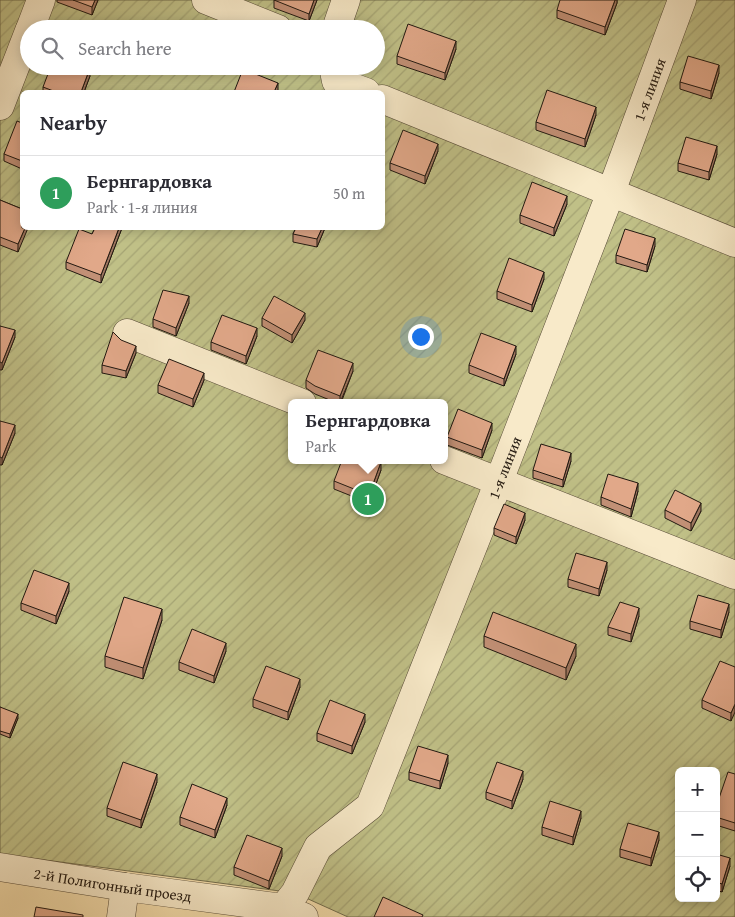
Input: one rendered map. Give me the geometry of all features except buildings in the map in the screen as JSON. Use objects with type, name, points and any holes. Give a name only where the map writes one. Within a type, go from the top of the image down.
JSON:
[{"type":"street","points":[[33,20],[41,0]]},
{"type":"street","points":[[206,0],[256,20]]},
{"type":"street","points":[[339,20],[346,0]]},
{"type":"street","name":"1-я линия","points":[[294,912],[295,893],[318,847],[370,806],[499,482],[611,192],[682,0]]},
{"type":"street","points":[[0,106],[20,54]]},
{"type":"street","points":[[335,75],[336,81],[361,90]]},
{"type":"street","points":[[385,100],[735,243]]},
{"type":"street","points":[[127,333],[292,399]]},
{"type":"street","points":[[448,462],[735,575]]},
{"type":"street","name":"2-й Полигонный проезд","points":[[0,867],[294,912]]},
{"type":"street","points":[[121,917],[125,887]]},
{"type":"green space","points":[[0,0],[735,0],[735,917],[348,917],[295,893],[0,854]]},
{"type":"place","name":"Бернгардовка","points":[[368,499]]}]
